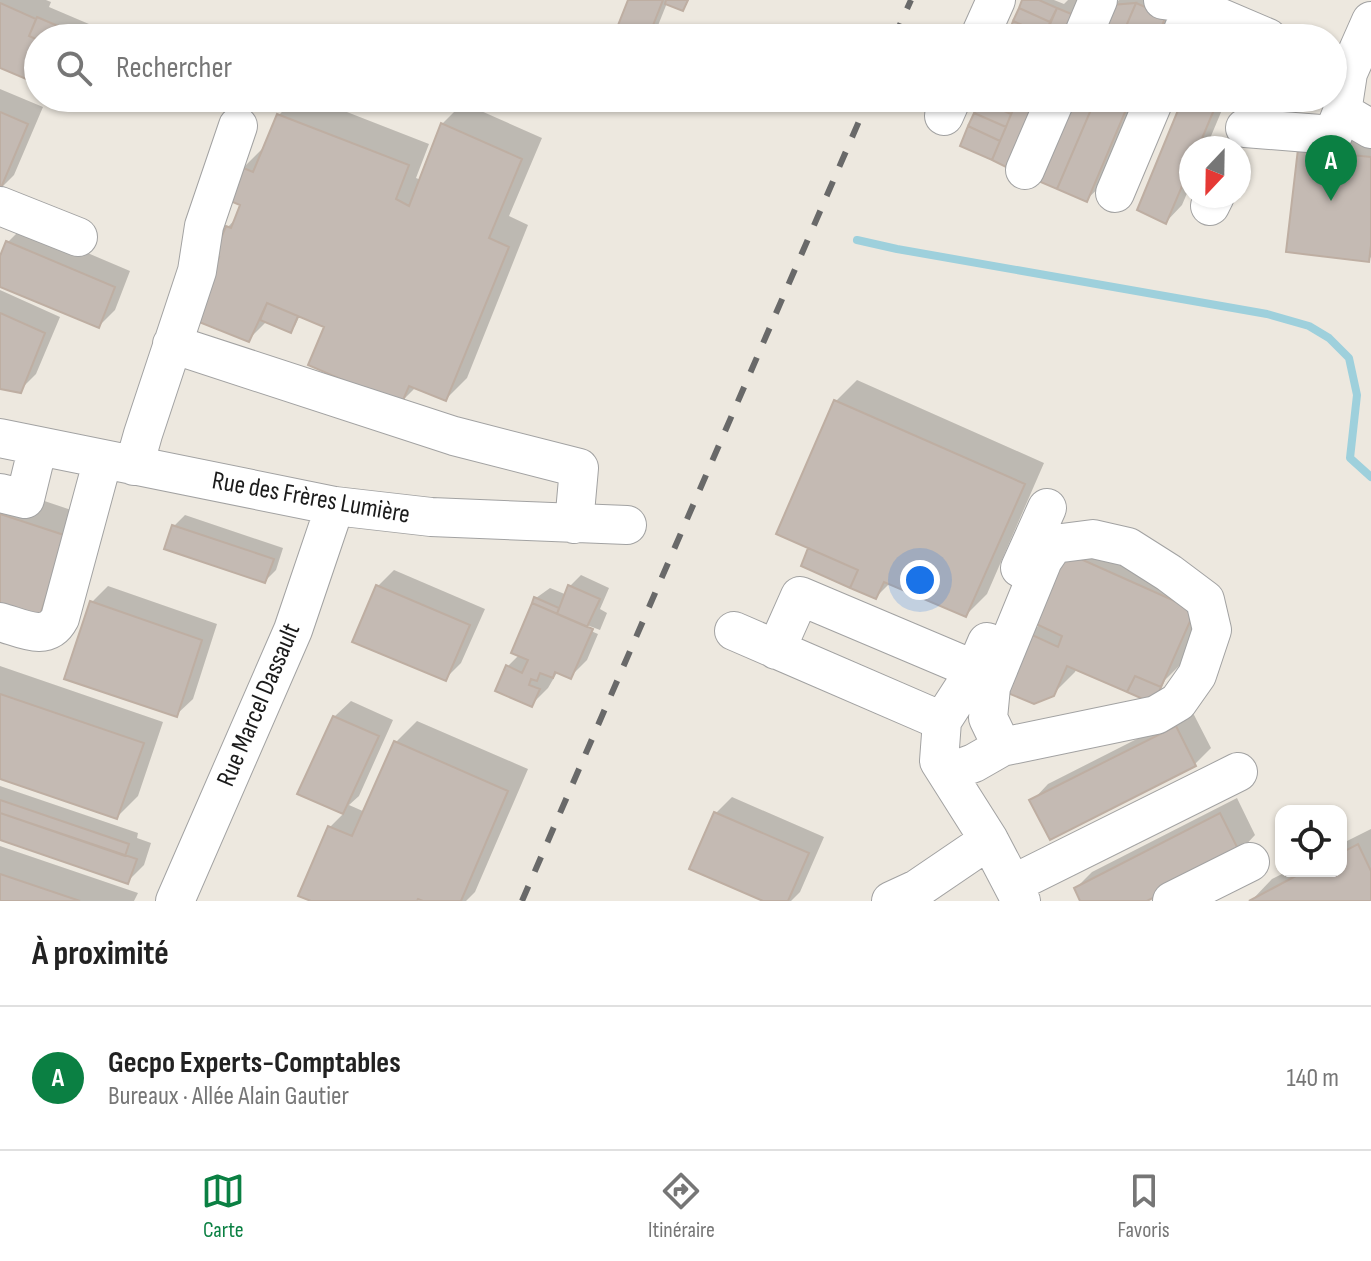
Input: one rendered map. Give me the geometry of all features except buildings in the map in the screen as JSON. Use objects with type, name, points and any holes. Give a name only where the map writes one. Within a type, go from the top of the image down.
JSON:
[{"type":"street","points":[[985,24],[996,0]]},
{"type":"street","points":[[1088,24],[1098,0]]},
{"type":"street","points":[[1180,12],[1221,24]]},
{"type":"street","points":[[1247,125],[1333,135],[1356,120],[1351,74],[1371,21]]},
{"type":"street","points":[[1025,170],[1050,112]]},
{"type":"street","points":[[1115,193],[1149,112]]},
{"type":"street","points":[[0,622],[36,632],[48,632],[60,618],[118,463],[143,434],[197,271],[204,226],[238,126]]},
{"type":"street","points":[[0,206],[78,237]]},
{"type":"street","points":[[172,344],[454,436],[579,468],[574,524]]},
{"type":"street","name":"Rue des Frères Lumière","points":[[0,438],[335,506],[431,517],[627,525]]},
{"type":"street","points":[[0,493],[25,499],[38,446]]},
{"type":"street","name":"Rue Marcel Dassault","points":[[175,901],[293,630],[335,506]]},
{"type":"street","points":[[1047,508],[975,670],[942,721],[943,767],[989,840],[1017,893],[1238,772]]},
{"type":"street","points":[[943,767],[974,763],[1002,747],[1156,715],[1178,702],[1197,675],[1212,630],[1205,600],[1128,547],[1093,539],[1054,544],[1043,560],[991,687],[988,718],[1002,747]]},
{"type":"street","points":[[776,650],[800,596],[975,670]]},
{"type":"street","points":[[734,631],[942,721]]},
{"type":"street","points":[[910,897],[989,840]]},
{"type":"street","points":[[1172,901],[1250,862]]},
{"type":"waterway","points":[[857,240],[1267,314],[1309,326],[1329,338],[1349,358],[1357,395],[1350,458],[1371,477]]},
{"type":"railway","points":[[900,24],[911,0]]},
{"type":"railway","points":[[522,901],[863,112]]},
{"type":"place","name":"Gecpo Experts-Comptables","points":[[1331,201]]}]
